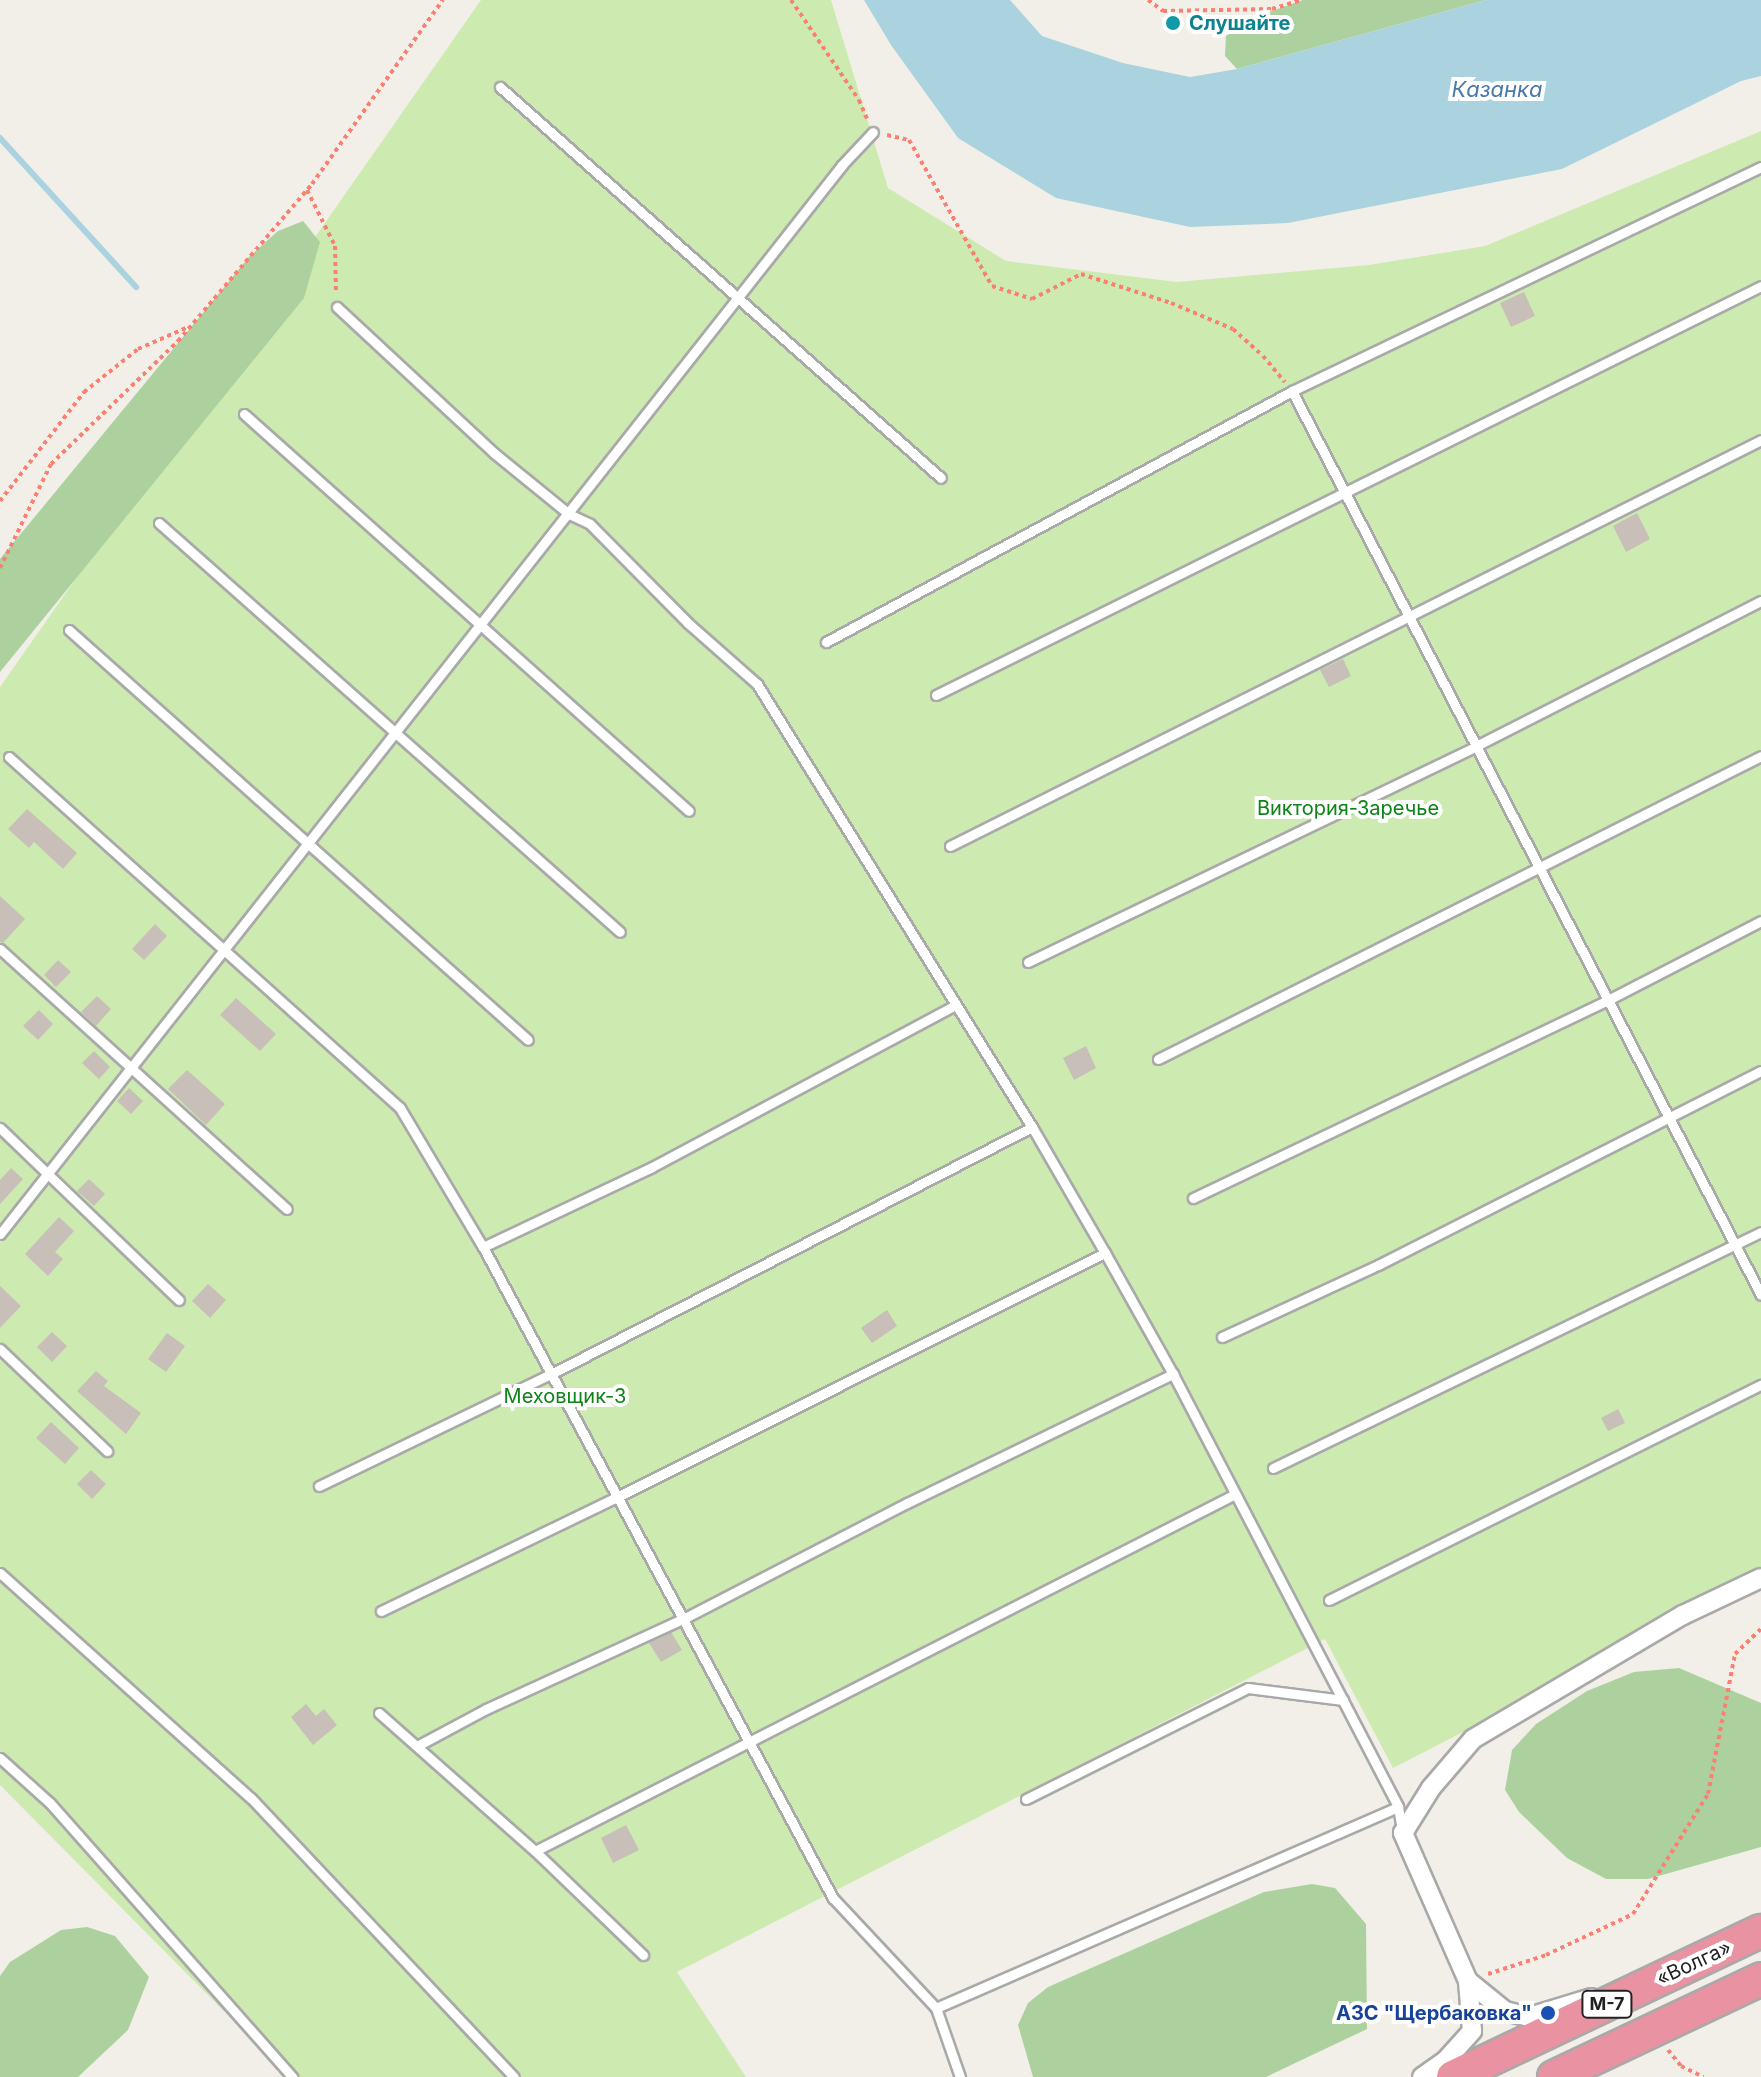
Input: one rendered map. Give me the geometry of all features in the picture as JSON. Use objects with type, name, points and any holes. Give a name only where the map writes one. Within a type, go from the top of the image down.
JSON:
[{"type":"highway","name":"«Волга»","points":[[1453,2077],[1761,1931]]},
{"type":"highway","name":"М-7","points":[[1554,2077],[1761,1979]]},
{"type":"street","points":[[1422,2077],[1446,2060],[1472,2031],[1468,1981],[1403,1833],[1431,1788],[1473,1739],[1683,1615],[1761,1578]]},
{"type":"street","points":[[1468,1981],[1505,2011],[1529,2017],[1651,1984]]},
{"type":"lane","points":[[500,87],[736,300],[941,478]]},
{"type":"lane","points":[[0,1234],[226,951],[842,165],[873,132]]},
{"type":"lane","points":[[826,642],[1292,391],[1761,167]]},
{"type":"lane","points":[[936,695],[1761,286]]},
{"type":"lane","points":[[337,307],[494,453],[569,514],[590,524],[688,623],[757,684],[1032,1127],[1105,1253],[1173,1374],[1398,1807],[1403,1833]]},
{"type":"lane","points":[[1292,391],[1761,1295]]},
{"type":"lane","points":[[244,414],[689,811]]},
{"type":"lane","points":[[950,846],[1761,440]]},
{"type":"lane","points":[[159,523],[620,932]]},
{"type":"lane","points":[[1028,962],[1476,746],[1761,601]]},
{"type":"lane","points":[[69,630],[528,1040]]},
{"type":"lane","points":[[1158,1059],[1761,756]]},
{"type":"lane","points":[[9,757],[400,1108],[483,1247],[615,1498],[685,1618],[746,1741],[833,1898],[936,2008],[960,2077]]},
{"type":"lane","points":[[1193,1198],[1608,1000],[1761,921]]},
{"type":"lane","points":[[0,949],[287,1209]]},
{"type":"lane","points":[[483,1247],[652,1167],[956,1005]]},
{"type":"lane","points":[[1222,1337],[1378,1265],[1761,1071]]},
{"type":"lane","points":[[319,1486],[549,1375],[1032,1127]]},
{"type":"lane","points":[[0,1128],[179,1300]]},
{"type":"lane","points":[[1273,1468],[1761,1232]]},
{"type":"lane","points":[[381,1611],[615,1498],[1105,1253]]},
{"type":"lane","points":[[0,1349],[107,1451]]},
{"type":"lane","points":[[417,1746],[486,1709],[685,1618],[907,1503],[1173,1374]]},
{"type":"lane","points":[[1329,1600],[1761,1385]]},
{"type":"lane","points":[[535,1851],[1235,1494]]},
{"type":"lane","points":[[0,1573],[251,1798],[514,2077]]},
{"type":"lane","points":[[1026,1799],[1248,1688],[1343,1700]]},
{"type":"lane","points":[[379,1713],[535,1851],[643,1955]]},
{"type":"lane","points":[[0,1758],[50,1803],[292,2077]]},
{"type":"lane","points":[[936,2008],[1398,1807]]},
{"type":"path","points":[[0,568],[51,464],[191,326],[307,190],[443,0]]},
{"type":"path","points":[[791,0],[859,100],[873,132],[909,140],[992,286],[1032,299],[1081,274],[1171,303],[1233,329],[1263,356],[1292,391]]},
{"type":"path","points":[[1148,0],[1163,11],[1272,9],[1301,0]]},
{"type":"path","points":[[307,190],[335,246],[337,307]]},
{"type":"path","points":[[0,501],[84,392],[138,349],[191,326]]},
{"type":"path","points":[[1468,1981],[1546,1955],[1633,1914],[1708,1794],[1735,1654],[1761,1629]]},
{"type":"path","points":[[1664,2045],[1681,2066],[1704,2077]]},
{"type":"green space","name":"Меховщик-3","points":[[481,0],[831,0],[888,188],[1006,261],[1177,282],[1369,265],[1485,246],[1761,131],[1761,1579],[1393,1768],[1325,1639],[677,1972],[746,2077],[289,2077],[0,1785],[0,687]]},
{"type":"green space","points":[[1303,0],[1486,0],[1237,69],[1225,56],[1226,36],[1261,15]]},
{"type":"green space","points":[[303,221],[320,242],[304,298],[0,672],[0,559],[249,257],[278,231]]},
{"type":"green space","points":[[1679,1668],[1761,1703],[1761,1847],[1648,1879],[1606,1879],[1567,1858],[1519,1812],[1505,1790],[1512,1750],[1536,1724],[1587,1691],[1634,1672]]},
{"type":"green space","points":[[1312,1884],[1335,1888],[1366,1924],[1367,2029],[1266,2077],[1033,2077],[1018,2025],[1028,2003],[1048,1987],[1264,1892]]},
{"type":"green space","points":[[87,1927],[115,1936],[149,1977],[128,2030],[78,2077],[0,2077],[0,1976],[10,1962],[61,1930]]},
{"type":"water","name":"Казанка","points":[[864,0],[1010,0],[1042,36],[1123,63],[1190,77],[1237,69],[1486,0],[1761,0],[1761,76],[1741,81],[1562,169],[1288,223],[1190,227],[1056,198],[958,138],[891,45]]},
{"type":"building","points":[[1524,292],[1535,316],[1511,327],[1500,303]]},
{"type":"building","points":[[1637,513],[1650,539],[1626,552],[1613,526]]},
{"type":"building","points":[[1343,659],[1351,676],[1329,687],[1320,670]]},
{"type":"building","points":[[27,809],[77,853],[63,869],[34,842],[29,848],[8,829]]},
{"type":"building","points":[[0,896],[25,919],[3,943],[0,942]]},
{"type":"building","points":[[155,924],[167,936],[144,960],[132,949]]},
{"type":"building","points":[[58,960],[71,972],[56,987],[44,975]]},
{"type":"building","points":[[97,996],[111,1009],[96,1026],[81,1012]]},
{"type":"building","points":[[236,998],[276,1034],[260,1051],[220,1015]]},
{"type":"building","points":[[39,1010],[53,1024],[38,1040],[23,1026]]},
{"type":"building","points":[[1086,1046],[1096,1068],[1074,1080],[1063,1058]]},
{"type":"building","points":[[94,1051],[110,1067],[99,1079],[82,1063]]},
{"type":"building","points":[[187,1070],[225,1104],[206,1125],[168,1089]]},
{"type":"building","points":[[129,1088],[143,1101],[131,1114],[117,1101]]},
{"type":"building","points":[[11,1168],[23,1179],[0,1204],[0,1180]]},
{"type":"building","points":[[89,1179],[105,1194],[94,1206],[77,1191]]},
{"type":"building","points":[[59,1217],[74,1231],[55,1252],[63,1259],[48,1276],[25,1254]]},
{"type":"building","points":[[208,1284],[226,1300],[210,1318],[192,1301]]},
{"type":"building","points":[[0,1286],[21,1306],[0,1328]]},
{"type":"building","points":[[887,1310],[897,1326],[872,1343],[861,1328]]},
{"type":"building","points":[[52,1332],[67,1346],[52,1362],[37,1347]]},
{"type":"building","points":[[167,1333],[185,1346],[166,1372],[148,1359]]},
{"type":"building","points":[[96,1371],[108,1381],[104,1386],[141,1413],[126,1434],[77,1391]]},
{"type":"building","points":[[1618,1409],[1625,1423],[1608,1431],[1601,1418]]},
{"type":"building","points":[[51,1422],[79,1448],[65,1464],[36,1438]]},
{"type":"building","points":[[91,1470],[106,1484],[92,1499],[77,1484]]},
{"type":"building","points":[[671,1632],[682,1650],[661,1662],[649,1643]]},
{"type":"building","points":[[306,1704],[316,1716],[324,1709],[337,1725],[313,1745],[291,1717]]},
{"type":"building","points":[[626,1825],[639,1850],[613,1863],[601,1838]]},
{"type":"waterway","points":[[0,138],[136,287]]},
{"type":"place","name":"Слушайте","points":[[1173,23]]},
{"type":"place","name":"АЗС \"Щербаковка\"","points":[[1548,2013]]},
{"type":"park label","name":"Виктория-Заречье","points":[[1348,808]]}]
